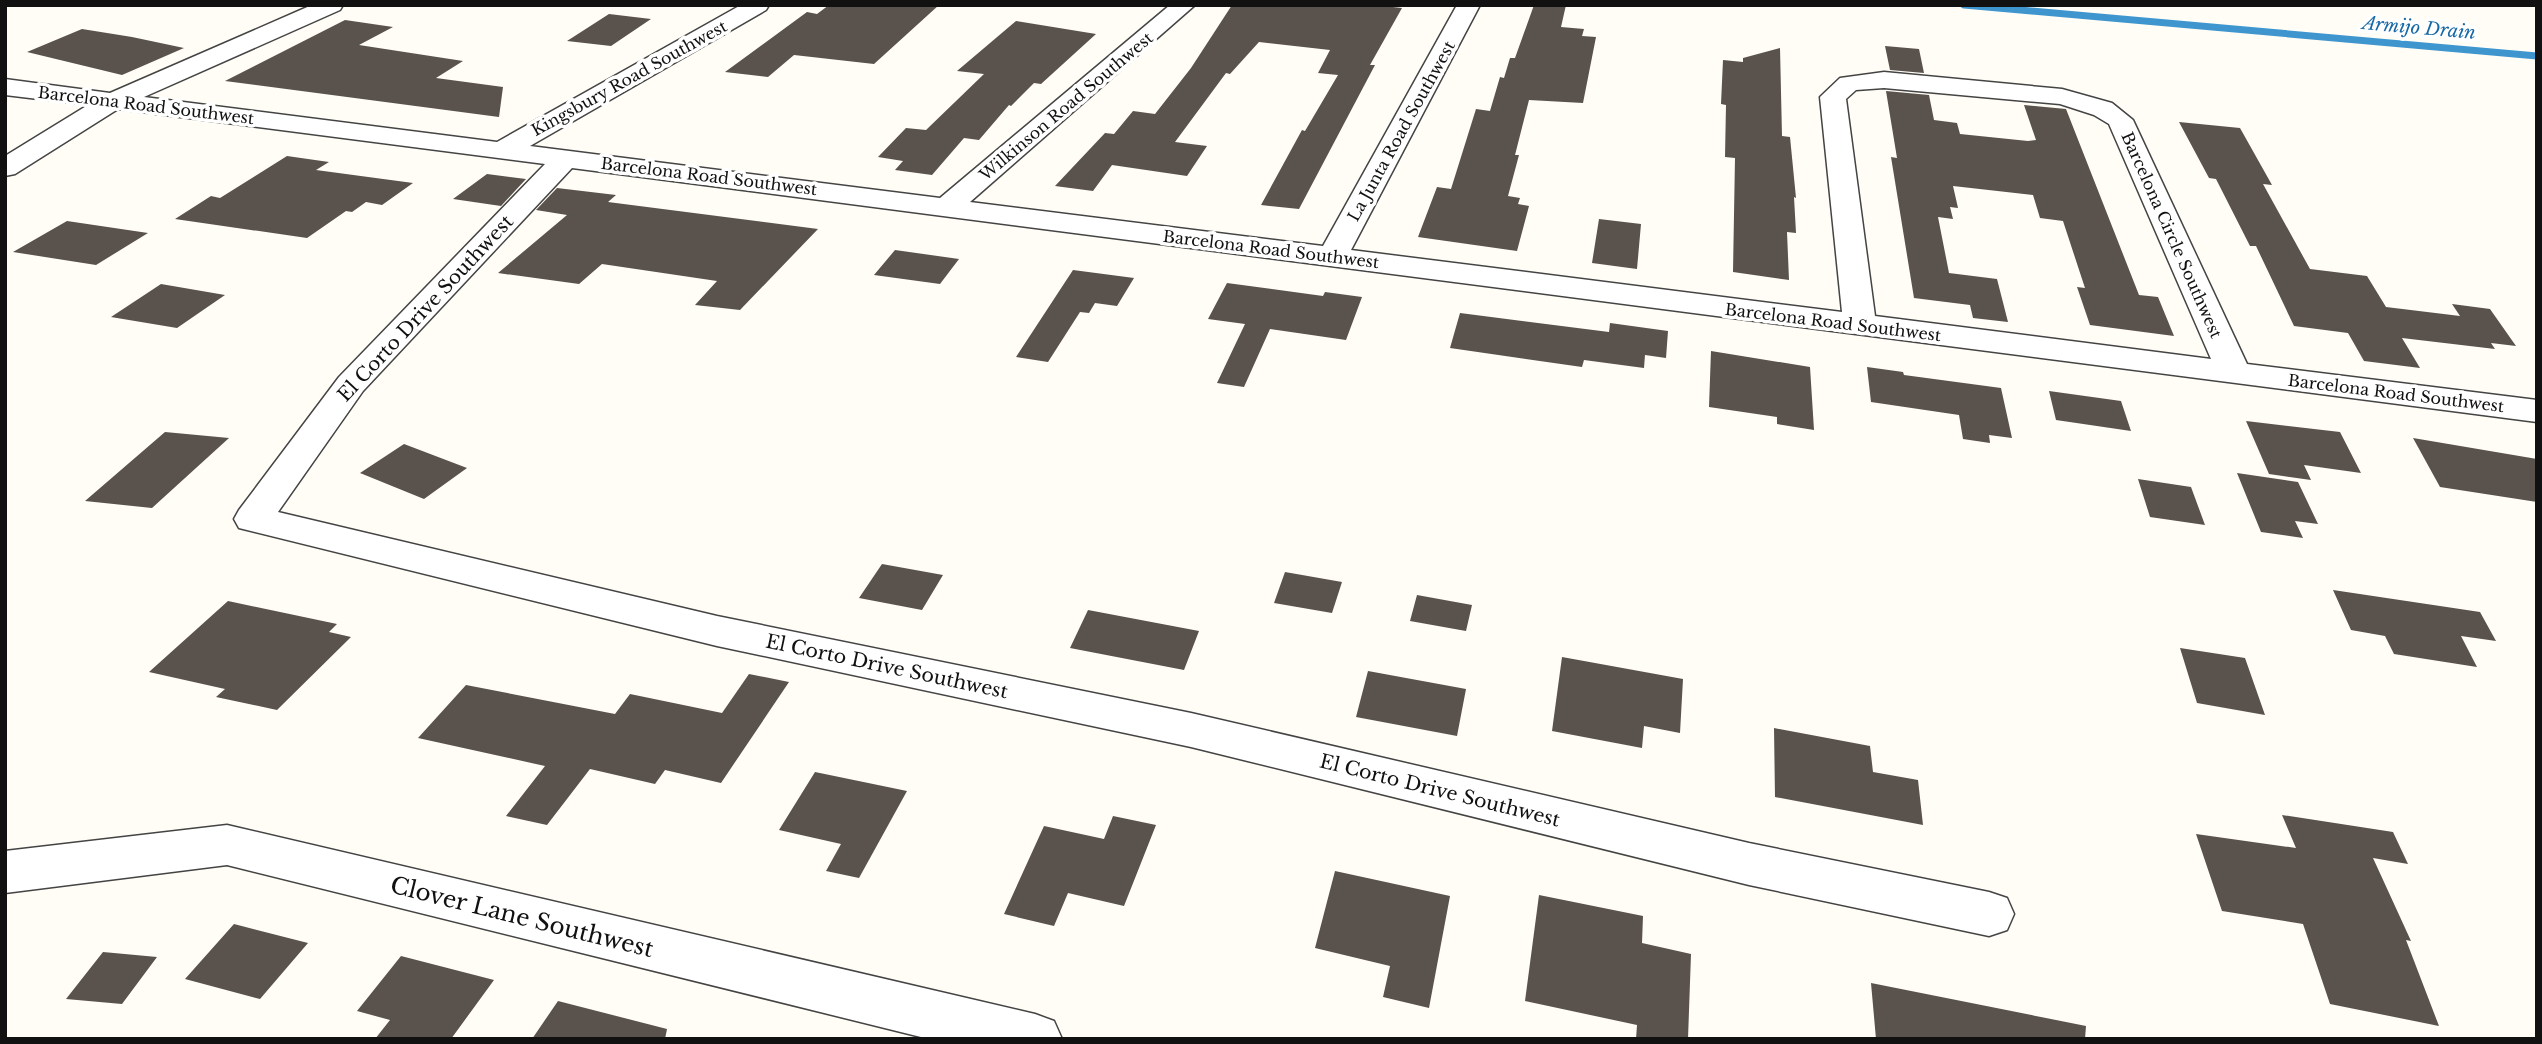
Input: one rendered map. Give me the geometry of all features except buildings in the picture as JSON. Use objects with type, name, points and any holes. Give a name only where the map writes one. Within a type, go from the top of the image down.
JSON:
[{"type":"street","points":[[5,168],[113,101],[332,5]]},
{"type":"street","name":"Kingsbury Road Southwest","points":[[501,151],[758,5]]},
{"type":"street","name":"Wilkinson Road Southwest","points":[[947,207],[1184,5]]},
{"type":"street","name":"La Junta Road Southwest","points":[[1332,257],[1469,5]]},
{"type":"street","name":"Barcelona Circle Southwest","points":[[1860,326],[1833,97],[1849,83],[1884,80],[2062,97],[2103,109],[2120,120],[2234,372]]},
{"type":"street","name":"Barcelona Road Southwest","points":[[5,87],[2537,411]]},
{"type":"street","name":"El Corto Drive Southwest","points":[[566,158],[351,384],[253,519],[717,631],[1191,730],[1749,864],[1989,914]]},
{"type":"street","name":"Clover Lane Southwest","points":[[5,872],[227,845],[1035,1039]]},
{"type":"waterway","name":"Armijo Drain","points":[[1964,5],[2537,56]]}]
